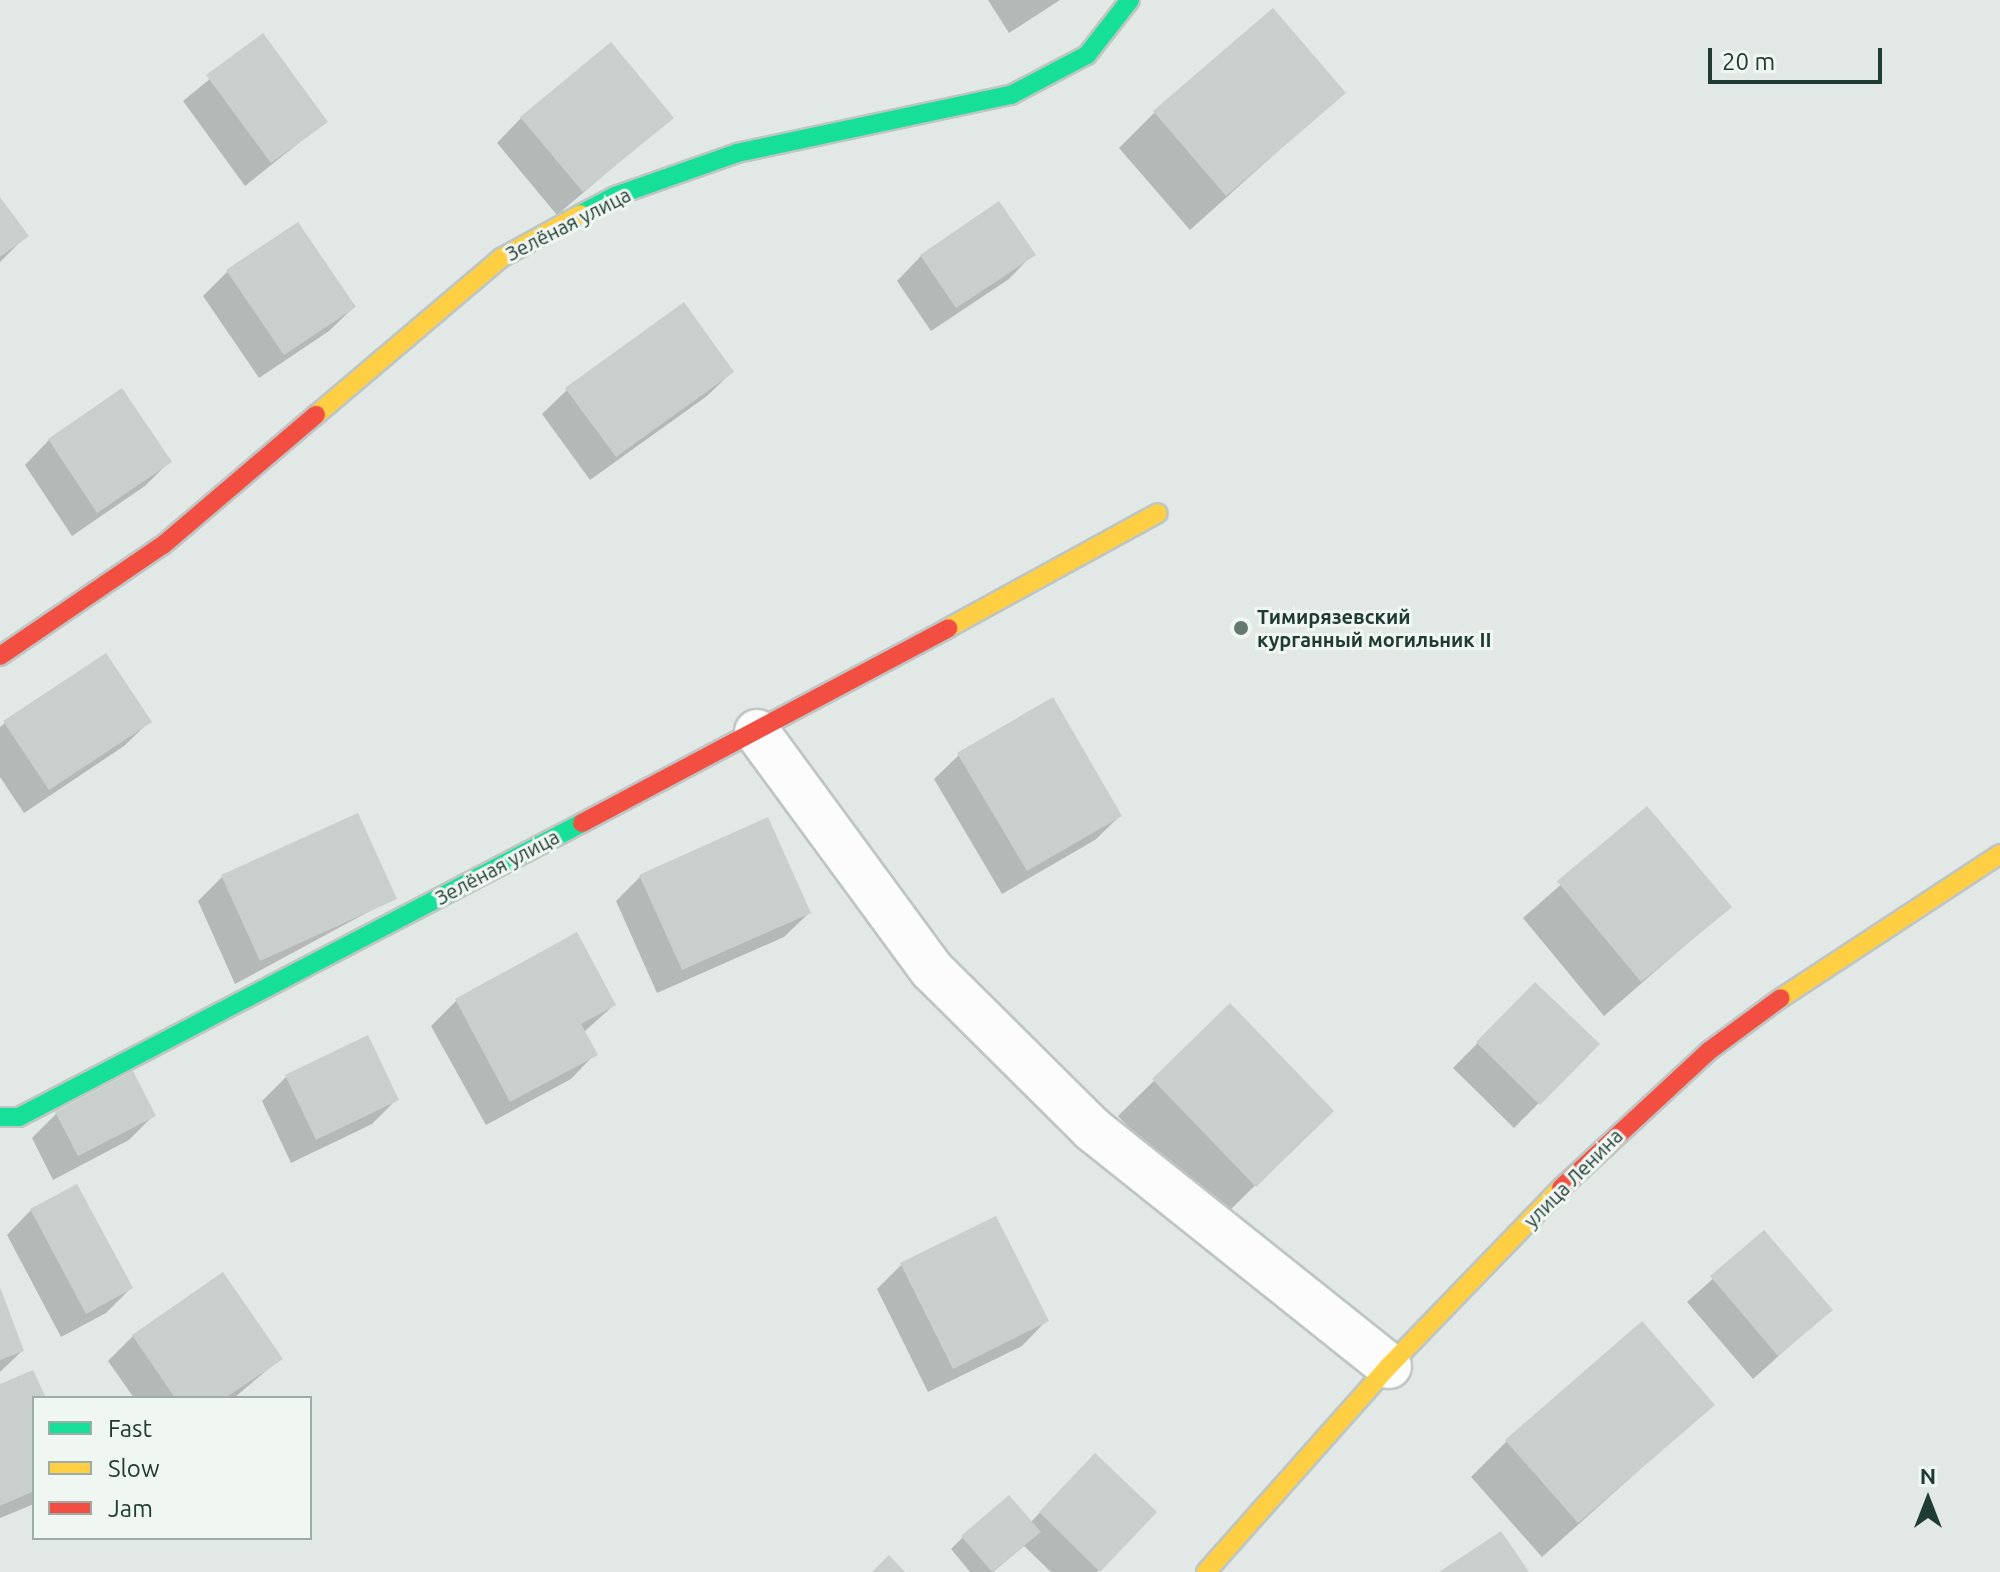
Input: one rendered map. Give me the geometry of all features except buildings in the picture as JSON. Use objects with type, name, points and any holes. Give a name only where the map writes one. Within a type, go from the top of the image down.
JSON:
[{"type":"street","name":"Зелёная улица","points":[[0,656],[163,545],[501,258],[615,196],[737,153],[1011,95],[1055,76],[1087,55],[1130,0]]},
{"type":"street","name":"Зелёная улица","points":[[0,1117],[19,1117],[757,732],[1158,513]]},
{"type":"street","points":[[757,732],[932,970],[1092,1129],[1389,1366]]},
{"type":"street","name":"улица Ленина","points":[[1206,1572],[1389,1366],[1594,1154],[1709,1051],[1914,906],[2000,854]]},
{"type":"traffic: fast","points":[[581,214],[615,196],[737,153],[1011,95],[1087,55],[1130,0]]},
{"type":"traffic: fast","points":[[0,1117],[19,1117],[582,823]]},
{"type":"traffic: slow","points":[[316,415],[501,258],[581,214]]},
{"type":"traffic: slow","points":[[948,628],[1158,513]]},
{"type":"traffic: slow","points":[[1781,998],[2000,854]]},
{"type":"traffic: slow","points":[[1206,1572],[1389,1366],[1561,1188]]},
{"type":"traffic: jam","points":[[0,656],[163,545],[316,415]]},
{"type":"traffic: jam","points":[[582,823],[948,628]]},
{"type":"traffic: jam","points":[[1561,1188],[1709,1051],[1781,998]]},
{"type":"place","name":"Тимирязевский курганный могильник II","points":[[1241,628]]}]
